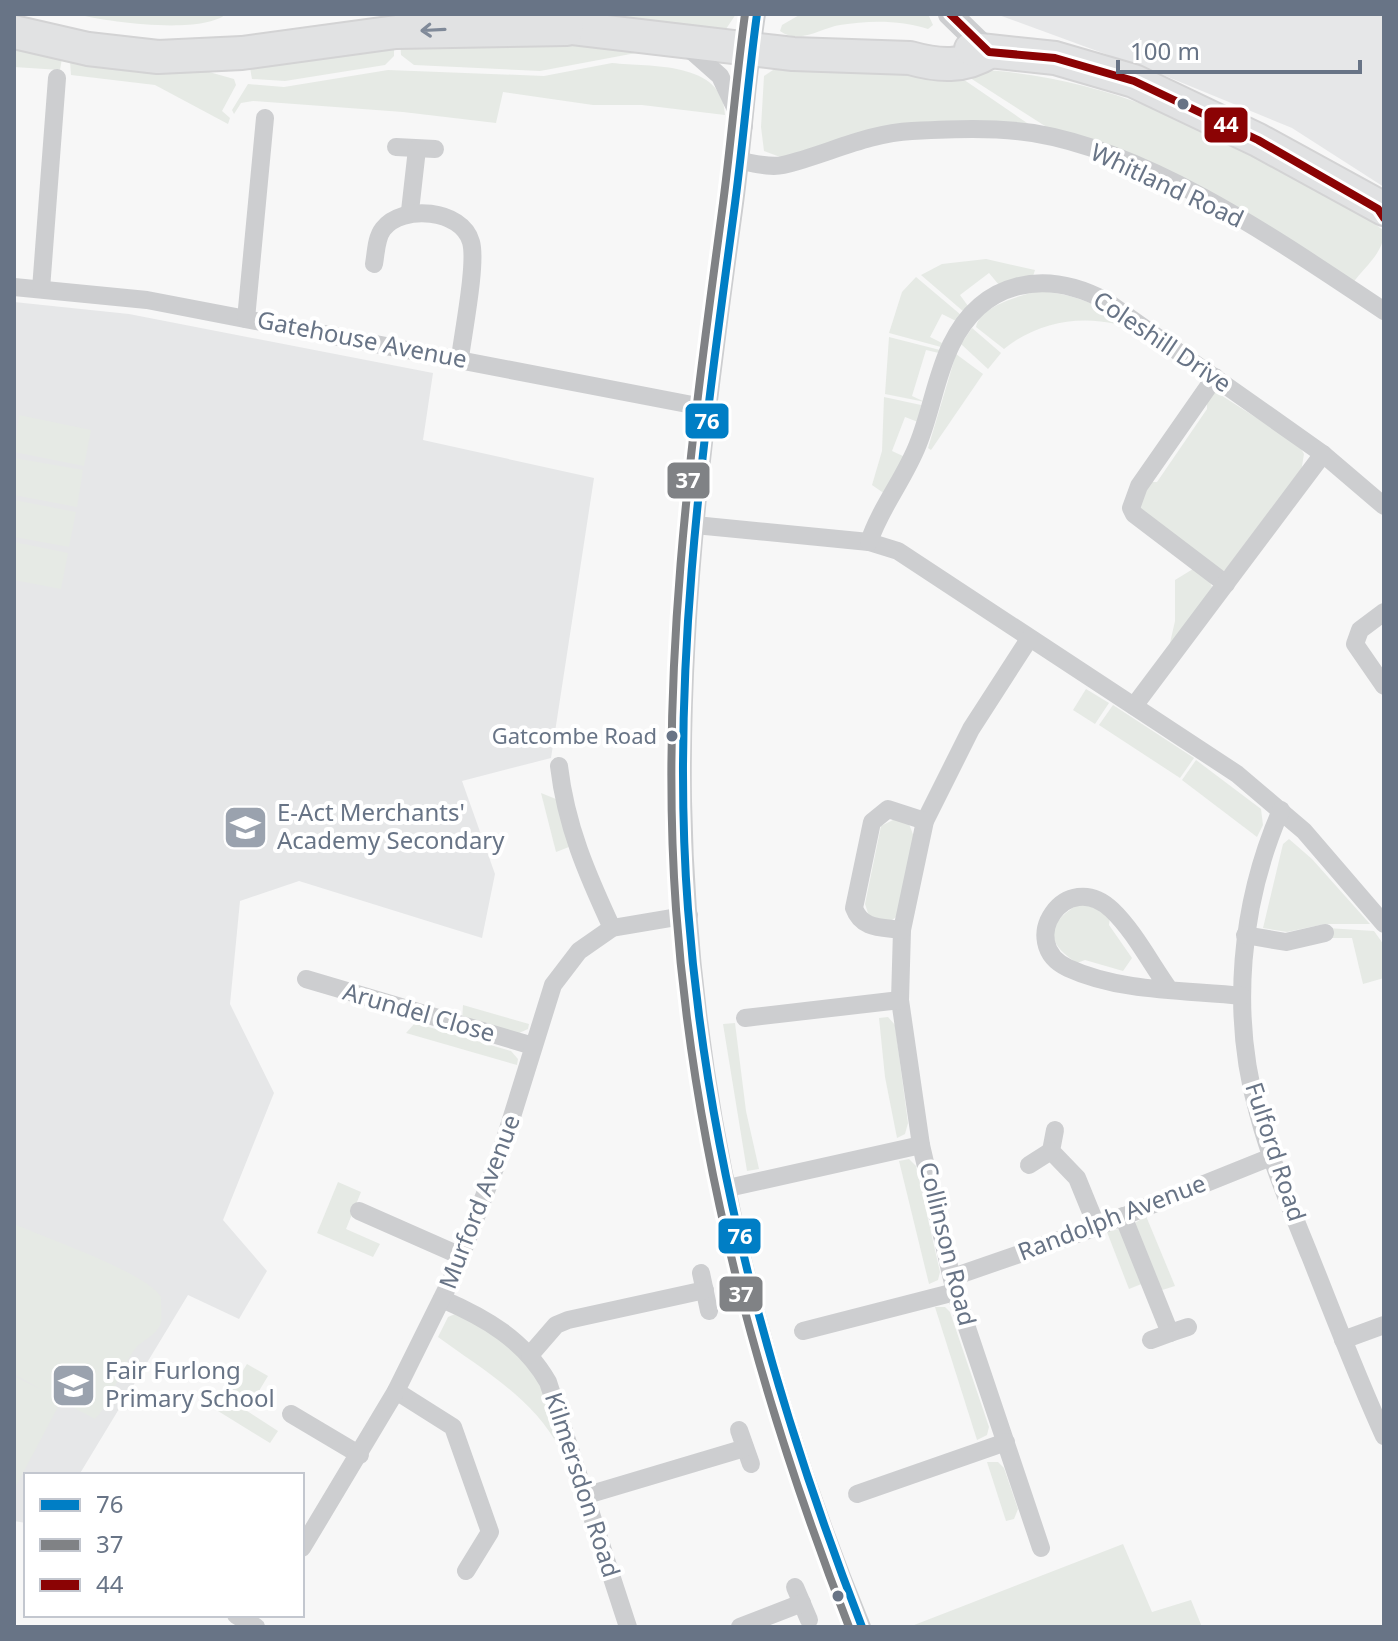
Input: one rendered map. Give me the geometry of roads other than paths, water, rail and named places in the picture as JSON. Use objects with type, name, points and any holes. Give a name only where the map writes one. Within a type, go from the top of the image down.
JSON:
[{"type":"highway","points":[[14,18],[140,37],[210,37],[393,14]]},
{"type":"highway","points":[[481,14],[567,29],[752,50],[910,58],[933,48],[1055,58],[1134,81],[1258,140],[1382,212]]},
{"type":"highway","points":[[14,32],[88,49],[158,57],[242,53],[396,32],[567,29]]},
{"type":"street","points":[[757,14],[695,525],[686,650],[683,801],[689,915],[702,1036],[728,1188],[756,1317],[785,1418],[826,1541],[862,1627]]},
{"type":"street","points":[[950,14],[989,52]]},
{"type":"street","points":[[682,43],[720,76],[745,128]]},
{"type":"street","points":[[41,289],[46,96],[57,78]]},
{"type":"street","points":[[246,319],[265,118]]},
{"type":"street","name":"Whitland Road","points":[[740,161],[781,166],[899,131],[979,129],[1038,134],[1093,148],[1200,198],[1300,254],[1384,311]]},
{"type":"street","points":[[396,147],[426,149],[410,211]]},
{"type":"street","points":[[374,264],[380,233],[391,221],[410,211],[457,223],[473,245],[460,358]]},
{"type":"street","name":"Coleshill Drive","points":[[869,542],[911,463],[959,329],[989,298],[1010,288],[1040,282],[1083,289],[1215,377],[1381,498]]},
{"type":"street","name":"Gatehouse Avenue","points":[[14,287],[147,300],[708,408]]},
{"type":"street","points":[[1215,377],[1139,486],[1131,508],[1134,514],[1226,584]]},
{"type":"street","points":[[1134,706],[1323,454]]},
{"type":"street","points":[[695,525],[869,542],[898,551],[1237,774],[1281,810],[1384,924]]},
{"type":"street","points":[[1384,612],[1360,630],[1355,644],[1384,686]]},
{"type":"street","name":"Collinson Road","points":[[1029,639],[971,729],[925,821],[902,930],[900,1000],[921,1145],[954,1284],[1041,1548]]},
{"type":"street","points":[[541,785],[560,776],[564,808],[577,850],[612,928]]},
{"type":"street","points":[[902,930],[866,925],[858,919],[854,908],[872,822],[888,809],[925,821]]},
{"type":"street","name":"Fulford Road","points":[[1281,810],[1264,847],[1245,935],[1242,996],[1247,1063],[1271,1157],[1384,1436]]},
{"type":"street","points":[[1169,989],[1112,910],[1097,899],[1078,896],[1052,911],[1046,925],[1046,941],[1053,956],[1065,967],[1136,986],[1242,996]]},
{"type":"street","name":"Murford Avenue","points":[[304,1545],[396,1391],[442,1299],[500,1155],[553,985],[579,951],[612,928],[689,915]]},
{"type":"street","points":[[1245,935],[1286,942],[1325,933]]},
{"type":"street","name":"Arundel Close","points":[[306,979],[533,1046]]},
{"type":"street","points":[[745,1018],[900,1000]]},
{"type":"street","points":[[1029,1165],[1051,1151],[1055,1130]]},
{"type":"street","points":[[728,1188],[921,1145]]},
{"type":"street","points":[[1051,1151],[1077,1178],[1097,1227]]},
{"type":"street","name":"Randolph Avenue","points":[[803,1331],[954,1284],[1271,1157]]},
{"type":"street","points":[[359,1211],[461,1256]]},
{"type":"street","points":[[1123,1216],[1170,1333]]},
{"type":"street","points":[[530,1355],[556,1325],[703,1281],[709,1311]]},
{"type":"street","name":"Kilmersdon Road","points":[[442,1299],[485,1319],[530,1355],[548,1382],[628,1627]]},
{"type":"street","points":[[1343,1340],[1384,1325]]},
{"type":"street","points":[[1151,1340],[1188,1327]]},
{"type":"street","points":[[396,1391],[453,1427],[490,1532],[466,1571]]},
{"type":"street","points":[[291,1414],[360,1455]]},
{"type":"street","points":[[857,1494],[1006,1442]]},
{"type":"street","points":[[584,1496],[745,1447]]},
{"type":"street","points":[[740,1627],[802,1603]]},
{"type":"place","name":"Gatcombe Road","points":[[672,736]]},
{"type":"place","name":"E-Act Merchants' Academy Secondary","points":[[246,827]]},
{"type":"place","name":"Fair Furlong Primary School","points":[[74,1385]]}]
